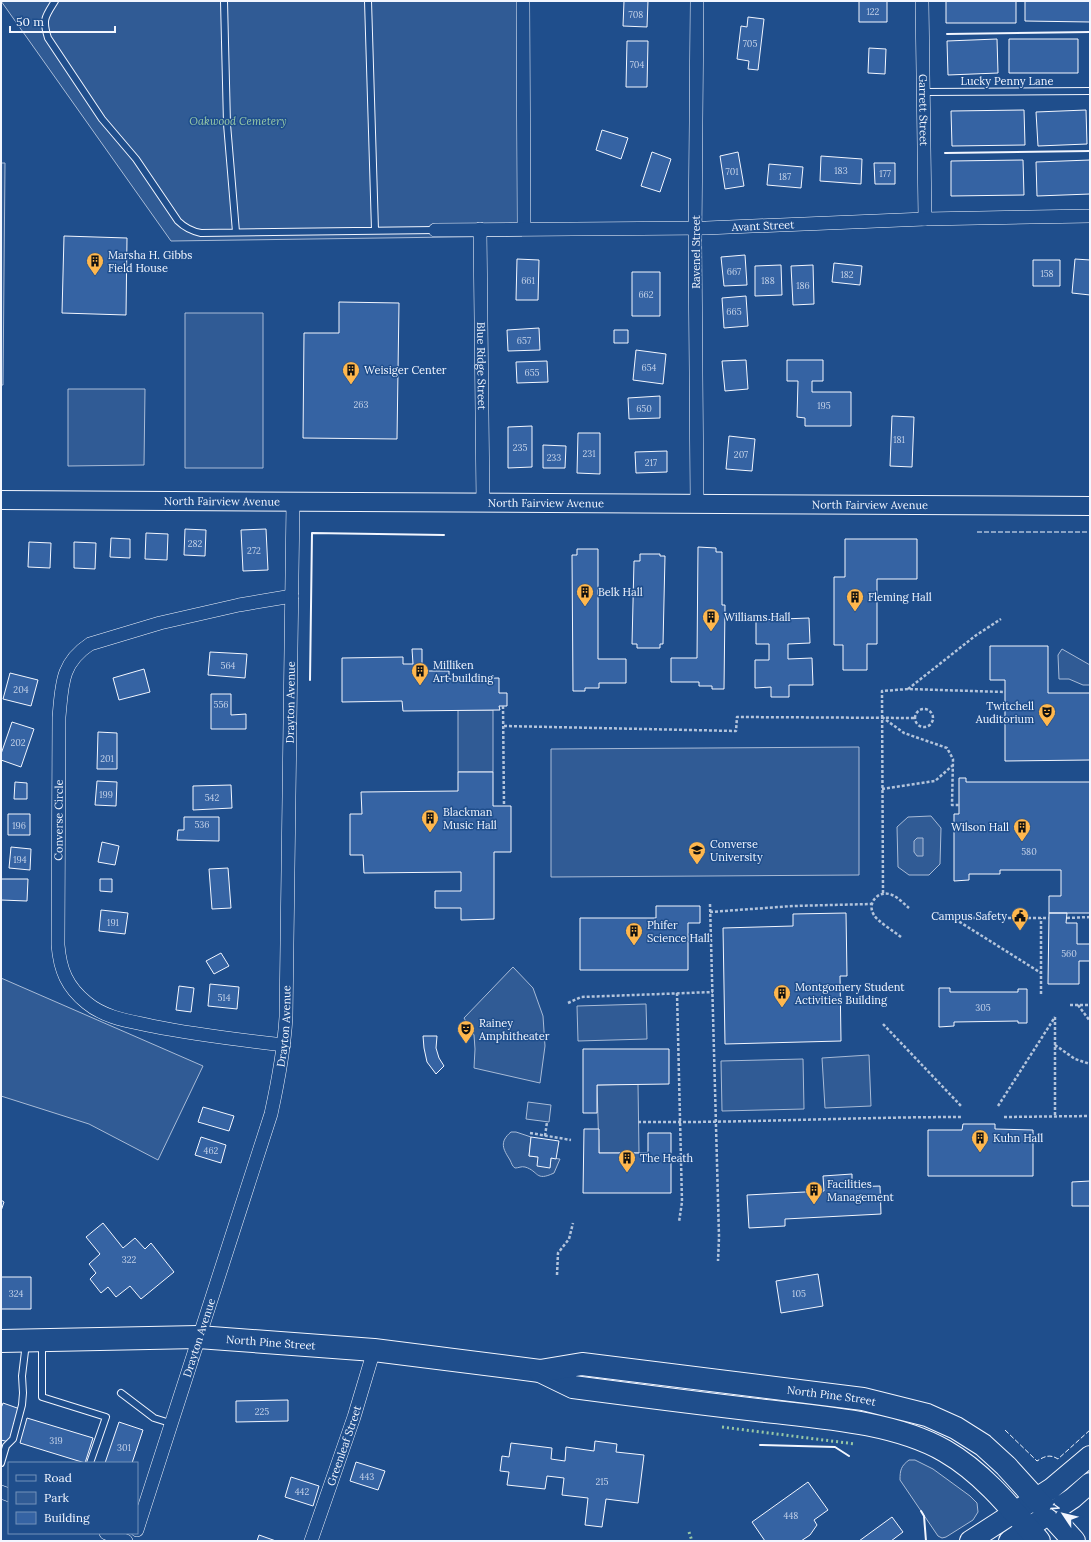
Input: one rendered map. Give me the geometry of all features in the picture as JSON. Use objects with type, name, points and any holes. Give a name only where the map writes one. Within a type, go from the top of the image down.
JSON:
[{"type":"highway","name":"North Pine Street","points":[[1,1341],[198,1337],[374,1350],[540,1371],[582,1364],[863,1399],[927,1415],[956,1428],[983,1446],[1006,1466],[1074,1541]]},
{"type":"highway","name":"North Pine Street","points":[[540,1371],[573,1387],[861,1423],[923,1440],[946,1452],[980,1477],[1027,1527]]},
{"type":"main road","points":[[1008,1541],[1027,1527],[1042,1506],[1052,1488],[1090,1456]]},
{"type":"main road","points":[[1042,1506],[1073,1498],[1090,1483]]},
{"type":"main road","points":[[970,1541],[1027,1527]]},
{"type":"street","points":[[523,1],[524,228]]},
{"type":"street","name":"Ravenel Street","points":[[697,1],[697,504]]},
{"type":"street","name":"Garrett Street","points":[[922,1],[925,219]]},
{"type":"street","name":"Avant Street","points":[[435,230],[524,228],[696,228],[925,219],[1090,216]]},
{"type":"street","name":"Blue Ridge Street","points":[[480,229],[483,503]]},
{"type":"street","name":"North Fairview Avenue","points":[[1,500],[1090,506]]},
{"type":"street","name":"Drayton Avenue","points":[[138,1523],[140,1508],[198,1337],[270,1114],[279,1080],[286,1017],[293,502]]},
{"type":"street","name":"Converse Circle","points":[[284,1045],[188,1034],[119,1019],[87,1004],[74,991],[65,977],[59,961],[58,945],[59,717],[63,680],[66,669],[76,654],[90,644],[168,622],[239,605],[292,596]]},
{"type":"street","name":"Greenleaf Street","points":[[311,1541],[354,1417],[374,1350]]},
{"type":"street","points":[[108,1534],[126,1541]]},
{"type":"lane","points":[[54,1],[46,17],[44,25],[48,38],[102,119],[136,159],[178,221],[184,227],[201,233],[435,230]]},
{"type":"lane","points":[[224,1],[227,124],[236,232]]},
{"type":"lane","points":[[368,1],[375,230]]},
{"type":"lane","name":"Lucky Penny Lane","points":[[924,92],[1090,91]]},
{"type":"lane","points":[[1,1462],[6,1446],[13,1438],[24,1393],[22,1376],[35,1340]]},
{"type":"lane","points":[[35,1340],[42,1397],[106,1417],[90,1462]]},
{"type":"lane","points":[[121,1394],[154,1418],[170,1423]]},
{"type":"path","points":[[908,689],[974,636],[1001,619]]},
{"type":"path","points":[[883,893],[882,691],[908,689],[1005,692]]},
{"type":"path","points":[[503,706],[504,806]]},
{"type":"path","points":[[925,709],[931,712],[933,719],[930,725],[924,727],[918,724],[916,718],[918,712],[925,709]]},
{"type":"path","points":[[504,726],[736,731],[736,717],[916,718]]},
{"type":"path","points":[[882,717],[904,733],[947,748],[953,759],[952,804],[959,804]]},
{"type":"path","points":[[882,789],[935,781],[953,766]]},
{"type":"path","points":[[901,937],[874,915],[871,904],[874,898],[883,893],[892,895],[909,908]]},
{"type":"path","points":[[710,904],[719,1237],[718,1261]]},
{"type":"path","points":[[710,912],[793,906],[871,904]]},
{"type":"path","points":[[1067,918],[1090,917]]},
{"type":"path","points":[[943,918],[1049,918]]},
{"type":"path","points":[[954,918],[1041,973]]},
{"type":"path","points":[[1041,994],[1042,918]]},
{"type":"path","points":[[568,1003],[581,997],[712,992]]},
{"type":"path","points":[[677,993],[682,1202],[679,1222]]},
{"type":"path","points":[[1070,1005],[1090,1005]]},
{"type":"path","points":[[1078,1005],[1090,1021]]},
{"type":"path","points":[[998,1106],[1055,1017],[1055,1117]]},
{"type":"path","points":[[883,1024],[962,1107]]},
{"type":"path","points":[[1055,1045],[1075,1059],[1090,1064]]},
{"type":"path","points":[[1004,1117],[1090,1116]]},
{"type":"path","points":[[638,1122],[962,1117]]},
{"type":"path","points":[[545,1136],[547,1122]]},
{"type":"path","points":[[530,1133],[571,1140]]},
{"type":"path","points":[[557,1275],[558,1253],[569,1239],[573,1224]]},
{"type":"green space","name":"Oakwood Cemetery","points":[[1,1],[518,1],[522,236],[171,241]]},
{"type":"green space","points":[[1,163],[5,163],[3,385],[1,385]]},
{"type":"green space","points":[[185,313],[263,313],[263,468],[185,468]]},
{"type":"green space","points":[[68,389],[145,389],[144,465],[68,466]]},
{"type":"green space","points":[[1062,649],[1090,665],[1090,685],[1083,685],[1069,679],[1059,679],[1058,655]]},
{"type":"green space","points":[[458,710],[493,710],[493,772],[458,772]]},
{"type":"green space","points":[[859,747],[859,875],[551,877],[551,749]]},
{"type":"green space","points":[[931,816],[941,828],[940,864],[929,875],[909,875],[898,867],[897,827],[908,817]]},
{"type":"green space","points":[[513,967],[533,988],[543,1016],[545,1046],[540,1083],[474,1068],[474,1035],[464,1018]]},
{"type":"green space","points":[[1,978],[203,1066],[158,1160],[89,1124],[1,1096]]},
{"type":"green space","points":[[646,1004],[647,1039],[578,1041],[577,1006]]},
{"type":"green space","points":[[869,1055],[871,1106],[825,1108],[822,1058]]},
{"type":"green space","points":[[803,1059],[804,1109],[722,1111],[721,1061]]},
{"type":"green space","points":[[638,1084],[639,1153],[599,1153],[597,1085]]},
{"type":"green space","points":[[528,1102],[551,1105],[549,1122],[526,1119]]},
{"type":"green space","points":[[511,1132],[516,1132],[531,1137],[529,1156],[538,1157],[550,1167],[551,1158],[560,1159],[554,1173],[540,1176],[525,1167],[515,1168],[503,1146],[505,1139]]},
{"type":"green space","points":[[909,1460],[915,1460],[933,1469],[970,1496],[977,1503],[978,1512],[973,1520],[946,1537],[942,1538],[938,1536],[900,1480],[902,1468]]},
{"type":"shaded area","points":[[917,838],[923,838],[923,856],[917,856],[914,852],[914,841]]},
{"type":"building","points":[[624,1],[648,1],[647,27],[623,26]]},
{"type":"building","points":[[859,1],[887,1],[887,22],[859,22]]},
{"type":"building","points":[[946,1],[1016,1],[1016,23],[946,23]]},
{"type":"building","points":[[1025,1],[1090,1],[1090,22],[1025,21]]},
{"type":"building","points":[[748,17],[764,19],[758,70],[748,69],[749,61],[737,59],[741,26],[747,27]]},
{"type":"building","points":[[997,39],[998,73],[948,75],[947,41]]},
{"type":"building","points":[[1009,39],[1078,39],[1078,73],[1009,73]]},
{"type":"building","points":[[627,41],[648,41],[647,87],[626,87]]},
{"type":"building","points":[[869,48],[886,49],[885,74],[868,73]]},
{"type":"building","points":[[1024,110],[1025,145],[952,146],[951,111]]},
{"type":"building","points":[[1086,110],[1087,144],[1038,146],[1036,112]]},
{"type":"building","points":[[602,130],[628,138],[621,159],[596,150]]},
{"type":"building","points":[[652,152],[671,159],[660,192],[641,186]]},
{"type":"building","points":[[738,152],[744,186],[725,189],[720,156]]},
{"type":"building","points":[[821,156],[862,159],[861,184],[820,181]]},
{"type":"building","points":[[1023,160],[1024,195],[951,196],[951,161]]},
{"type":"building","points":[[1090,160],[1090,194],[1037,196],[1036,162]]},
{"type":"building","points":[[874,163],[895,163],[895,184],[875,184]]},
{"type":"building","points":[[769,164],[803,167],[801,188],[767,185]]},
{"type":"building","name":"Marsha H. Gibbs Field House","points":[[64,236],[127,238],[126,315],[62,313]]},
{"type":"building","points":[[745,255],[747,285],[724,286],[721,257]]},
{"type":"building","points":[[517,259],[539,260],[538,300],[516,300]]},
{"type":"building","points":[[1075,259],[1090,260],[1090,295],[1072,293]]},
{"type":"building","points":[[1033,260],[1060,260],[1060,286],[1033,286]]},
{"type":"building","points":[[834,263],[862,266],[860,285],[832,282]]},
{"type":"building","points":[[781,265],[782,295],[755,296],[755,266]]},
{"type":"building","points":[[813,265],[814,304],[793,305],[791,266]]},
{"type":"building","points":[[632,272],[660,272],[660,316],[632,316]]},
{"type":"building","points":[[746,296],[748,326],[724,328],[722,298]]},
{"type":"building","name":"Weisiger Center","points":[[339,302],[399,303],[397,439],[303,438],[304,333],[339,333]]},
{"type":"building","points":[[539,328],[540,350],[508,351],[507,330]]},
{"type":"building","points":[[614,330],[628,330],[628,343],[614,343]]},
{"type":"building","points":[[636,350],[666,354],[663,384],[633,380]]},
{"type":"building","points":[[746,360],[748,389],[725,391],[722,361]]},
{"type":"building","points":[[787,360],[823,360],[823,381],[812,381],[812,392],[851,392],[851,426],[805,426],[805,418],[797,417],[798,381],[787,381]]},
{"type":"building","points":[[547,361],[548,382],[517,383],[516,362]]},
{"type":"building","points":[[660,396],[660,418],[629,419],[628,398]]},
{"type":"building","points":[[892,416],[914,417],[912,467],[890,466]]},
{"type":"building","points":[[532,426],[532,467],[508,468],[508,427]]},
{"type":"building","points":[[578,433],[600,433],[600,474],[577,473]]},
{"type":"building","points":[[729,436],[755,439],[752,471],[726,469]]},
{"type":"building","points":[[543,445],[566,446],[565,468],[543,468]]},
{"type":"building","points":[[667,451],[667,472],[636,473],[635,452]]},
{"type":"building","points":[[185,529],[206,530],[205,556],[184,555]]},
{"type":"building","points":[[266,529],[268,570],[243,571],[241,530]]},
{"type":"building","points":[[146,533],[168,534],[167,560],[145,559]]},
{"type":"building","points":[[111,538],[130,539],[130,558],[110,557]]},
{"type":"building","name":"Fleming Hall","points":[[845,539],[917,539],[917,579],[877,579],[877,644],[867,644],[867,670],[843,670],[843,645],[834,645],[834,577],[845,577]]},
{"type":"building","points":[[29,542],[51,543],[50,568],[28,567]]},
{"type":"building","points":[[74,542],[96,543],[95,569],[74,568]]},
{"type":"building","name":"Williams Hall","points":[[698,547],[716,548],[716,552],[722,552],[722,605],[725,605],[724,689],[712,689],[712,686],[699,686],[699,682],[671,682],[671,658],[697,658]]},
{"type":"building","name":"Belk Hall","points":[[577,549],[598,549],[598,659],[626,659],[626,683],[599,683],[599,688],[585,688],[585,691],[573,691],[572,555],[577,555]]},
{"type":"building","points":[[640,554],[660,554],[660,556],[665,556],[663,644],[660,644],[660,648],[637,648],[637,644],[632,644],[634,561],[640,561]]},
{"type":"building","points":[[809,618],[810,643],[788,644],[788,659],[812,658],[813,685],[789,685],[789,697],[771,697],[771,687],[755,688],[755,660],[769,660],[769,644],[756,644],[756,620]]},
{"type":"building","name":"Twitchell Auditorium","points":[[990,646],[1048,646],[1048,693],[1090,693],[1090,760],[1005,761],[1005,680],[990,680]]},
{"type":"building","name":"Milliken Art building","points":[[412,649],[422,649],[422,671],[449,671],[449,679],[499,678],[499,693],[507,693],[507,706],[499,706],[500,710],[403,711],[402,701],[342,702],[342,658],[403,657],[403,664],[413,664]]},
{"type":"building","points":[[210,652],[247,654],[245,678],[208,675]]},
{"type":"building","points":[[144,669],[150,692],[119,700],[113,678]]},
{"type":"building","points":[[10,673],[38,680],[31,706],[3,699]]},
{"type":"building","points":[[211,694],[231,694],[231,715],[246,714],[246,729],[211,729]]},
{"type":"building","points":[[12,722],[34,729],[21,767],[1,760],[1,754]]},
{"type":"building","points":[[98,732],[117,733],[117,769],[97,769]]},
{"type":"building","name":"Blackman Music Hall","points":[[458,772],[493,772],[493,806],[511,806],[511,852],[494,852],[494,919],[461,920],[461,908],[435,908],[435,891],[461,891],[461,872],[364,873],[363,855],[350,855],[350,814],[362,814],[361,792],[458,791]]},
{"type":"building","name":"Wilson Hall","points":[[959,778],[966,778],[966,782],[1090,782],[1090,913],[1049,913],[1049,896],[1061,896],[1061,870],[1000,870],[1000,874],[969,874],[969,880],[954,881],[954,814],[959,814]]},
{"type":"building","points":[[97,781],[117,782],[116,806],[95,805]]},
{"type":"building","points":[[15,782],[27,783],[27,799],[14,799]]},
{"type":"building","points":[[231,785],[232,808],[193,810],[193,786]]},
{"type":"building","points":[[8,814],[30,814],[30,835],[8,835]]},
{"type":"building","points":[[184,817],[219,817],[219,841],[177,840],[178,830],[184,830]]},
{"type":"building","points":[[102,842],[119,846],[115,865],[98,862]]},
{"type":"building","points":[[11,847],[31,849],[30,870],[9,868]]},
{"type":"building","points":[[228,868],[231,908],[212,909],[209,869]]},
{"type":"building","points":[[1,879],[28,879],[27,901],[1,900]]},
{"type":"building","points":[[100,879],[112,879],[112,892],[100,891]]},
{"type":"building","name":"Phifer Science Hall","points":[[656,906],[700,906],[700,923],[688,923],[688,970],[580,970],[580,918],[656,918]]},
{"type":"building","points":[[101,910],[128,913],[125,934],[99,931]]},
{"type":"building","name":"Montgomery Student Activities Building","points":[[846,913],[847,976],[840,976],[841,1041],[725,1044],[723,928],[793,926],[793,914]]},
{"type":"building","points":[[1049,913],[1067,913],[1066,923],[1077,923],[1077,944],[1090,944],[1090,961],[1079,961],[1079,984],[1048,984]]},
{"type":"building","points":[[221,953],[229,966],[214,974],[206,961]]},
{"type":"building","points":[[210,984],[239,987],[237,1009],[208,1006]]},
{"type":"building","points":[[179,986],[194,988],[191,1012],[176,1010]]},
{"type":"building","points":[[939,988],[950,988],[950,992],[1018,992],[1018,989],[1027,989],[1027,1023],[1018,1023],[1018,1021],[954,1022],[954,1026],[939,1027]]},
{"type":"building","points":[[423,1036],[437,1036],[436,1048],[439,1058],[444,1066],[436,1074],[427,1062]]},
{"type":"building","points":[[583,1049],[669,1049],[669,1084],[597,1085],[597,1113],[583,1113]]},
{"type":"building","points":[[203,1107],[234,1116],[229,1131],[198,1122]]},
{"type":"building","name":"Kuhn Hall","points":[[963,1124],[995,1124],[995,1129],[1033,1130],[1033,1176],[928,1176],[928,1130],[962,1130]]},
{"type":"building","name":"The Heath","points":[[584,1129],[599,1129],[599,1153],[648,1153],[648,1133],[671,1133],[671,1193],[583,1193]]},
{"type":"building","points":[[201,1137],[226,1145],[221,1163],[195,1155]]},
{"type":"building","points":[[531,1137],[559,1141],[556,1159],[551,1158],[550,1168],[537,1166],[538,1157],[529,1156]]},
{"type":"building","name":"Facilities Management","points":[[852,1174],[852,1187],[880,1186],[881,1214],[785,1219],[785,1226],[749,1228],[747,1195],[824,1191],[823,1176]]},
{"type":"building","points":[[1090,1181],[1090,1206],[1072,1206],[1072,1182]]},
{"type":"building","points":[[1,1200],[4,1202],[1,1211]]},
{"type":"building","points":[[103,1223],[123,1248],[135,1238],[145,1249],[151,1243],[174,1272],[141,1299],[130,1286],[116,1297],[108,1287],[101,1293],[90,1279],[96,1273],[89,1264],[100,1254],[86,1237]]},
{"type":"building","points":[[818,1274],[823,1306],[781,1313],[776,1281]]},
{"type":"building","points":[[1,1277],[31,1277],[31,1309],[1,1309]]},
{"type":"building","points":[[288,1400],[288,1421],[236,1422],[236,1401]]},
{"type":"building","points":[[3,1403],[20,1409],[9,1442],[1,1440],[1,1408]]},
{"type":"building","points":[[27,1418],[93,1438],[85,1462],[20,1443]]},
{"type":"building","points":[[119,1422],[143,1430],[132,1462],[105,1462]]},
{"type":"building","points":[[595,1441],[617,1444],[616,1452],[644,1455],[638,1503],[606,1499],[602,1527],[585,1525],[588,1498],[562,1495],[564,1478],[547,1476],[545,1489],[507,1485],[509,1472],[500,1471],[502,1456],[509,1457],[511,1443],[552,1448],[551,1459],[565,1461],[566,1447],[594,1451]]},
{"type":"building","points":[[356,1462],[385,1471],[378,1490],[350,1481]]},
{"type":"building","points":[[291,1477],[319,1486],[313,1506],[285,1497]]},
{"type":"building","points":[[808,1482],[828,1510],[814,1520],[817,1525],[810,1535],[801,1541],[765,1541],[752,1522]]},
{"type":"building","points":[[892,1517],[903,1532],[891,1541],[859,1541]]},
{"type":"building","points":[[259,1535],[276,1541],[257,1541]]},
{"type":"hedge","points":[[722,1427],[855,1444]]},
{"type":"hedge","points":[[689,1532],[692,1541]]},
{"type":"fence","points":[[977,532],[1087,532]]},
{"type":"fence","points":[[1005,1430],[1037,1461],[1048,1456],[1058,1459],[1090,1430]]},
{"type":"wall","points":[[947,34],[1090,32]]},
{"type":"wall","points":[[945,153],[1090,151]]},
{"type":"wall","points":[[310,680],[312,533],[444,535]]},
{"type":"wall","points":[[760,1445],[835,1447],[849,1456]]},
{"type":"wall","points":[[921,1511],[924,1516],[926,1541]]},
{"type":"place","name":"Marsha H. Gibbs Field House","points":[[95,276]]},
{"type":"place","name":"Weisiger Center","points":[[351,385]]},
{"type":"place","name":"Belk Hall","points":[[585,607]]},
{"type":"place","name":"Fleming Hall","points":[[855,612]]},
{"type":"place","name":"Williams Hall","points":[[711,632]]},
{"type":"place","name":"Milliken Art building","points":[[420,686]]},
{"type":"place","name":"Twitchell Auditorium","points":[[1047,727]]},
{"type":"place","name":"Blackman Music Hall","points":[[430,833]]},
{"type":"place","name":"Wilson Hall","points":[[1022,842]]},
{"type":"place","name":"Converse University","points":[[697,865]]},
{"type":"place","name":"Campus Safety","points":[[1020,931]]},
{"type":"place","name":"Phifer Science Hall","points":[[634,946]]},
{"type":"place","name":"Montgomery Student Activities Building","points":[[782,1008]]},
{"type":"place","name":"Rainey Amphitheater","points":[[466,1044]]},
{"type":"place","name":"Kuhn Hall","points":[[980,1153]]},
{"type":"place","name":"The Heath","points":[[627,1173]]},
{"type":"place","name":"Facilities Management","points":[[814,1205]]}]
